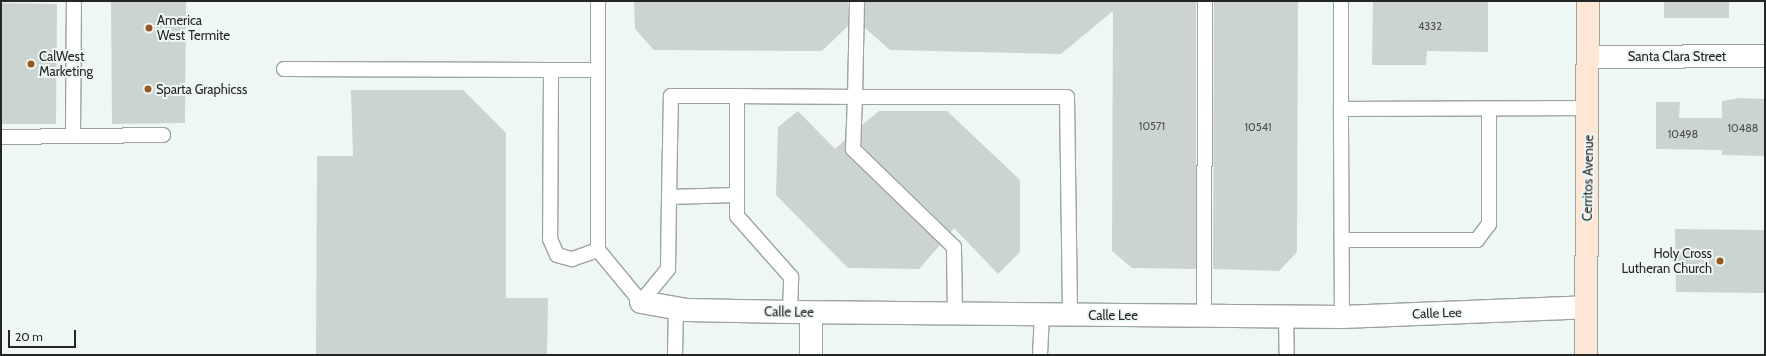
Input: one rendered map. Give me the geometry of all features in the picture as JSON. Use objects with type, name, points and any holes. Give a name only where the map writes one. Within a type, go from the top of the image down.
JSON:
[{"type":"main road","name":"Cerritos Avenue","points":[[1586,355],[1589,108],[1588,1]]},
{"type":"street","name":"Santa Clara Street","points":[[1589,57],[1765,56]]},
{"type":"street","name":"Calle Lee","points":[[641,302],[676,308],[811,313],[1204,316],[1342,316],[1586,307]]},
{"type":"street","points":[[811,313],[811,355]]},
{"type":"lane","points":[[73,136],[74,1]]},
{"type":"lane","points":[[598,1],[598,250],[641,302],[668,269],[671,96],[1067,97],[1070,315]]},
{"type":"lane","points":[[857,1],[853,149],[954,247],[955,314]]},
{"type":"lane","points":[[1204,316],[1205,1]]},
{"type":"lane","points":[[1341,1],[1342,316]]},
{"type":"lane","points":[[284,69],[598,70]]},
{"type":"lane","points":[[551,70],[550,239],[557,255],[572,259],[598,250]]},
{"type":"lane","points":[[737,96],[737,216],[791,277],[790,312]]},
{"type":"lane","points":[[1341,109],[1589,108]]},
{"type":"lane","points":[[1342,240],[1477,240],[1489,224],[1489,109]]},
{"type":"lane","points":[[1,137],[163,135]]},
{"type":"lane","points":[[669,197],[737,195]]},
{"type":"lane","points":[[675,355],[676,308]]},
{"type":"lane","points":[[1040,355],[1042,314]]},
{"type":"lane","points":[[1286,316],[1287,355]]},
{"type":"building","points":[[111,1],[186,1],[185,123],[112,124]]},
{"type":"building","points":[[634,1],[848,1],[848,26],[822,51],[654,50],[635,29]]},
{"type":"building","points":[[865,1],[1196,1],[1196,269],[1132,268],[1112,251],[1113,11],[1061,54],[890,50],[865,28]]},
{"type":"building","points":[[1214,1],[1298,1],[1297,252],[1279,271],[1213,269]]},
{"type":"building","points":[[1373,1],[1488,1],[1488,52],[1427,51],[1426,65],[1372,65]]},
{"type":"building","points":[[1664,1],[1729,1],[1729,18],[1664,18]]},
{"type":"building","name":"CalWest Marketing","points":[[1,3],[57,4],[56,124],[1,124]]},
{"type":"building","points":[[351,90],[463,90],[506,133],[506,298],[548,298],[547,355],[316,355],[317,156],[353,156]]},
{"type":"building","points":[[1740,98],[1765,99],[1765,156],[1722,155],[1722,150],[1656,149],[1656,102],[1680,102],[1679,118],[1722,118],[1722,101]]},
{"type":"building","points":[[798,111],[835,149],[845,140],[847,155],[940,245],[919,269],[848,268],[776,195],[778,127]]},
{"type":"building","points":[[879,111],[947,111],[1020,180],[1020,252],[998,274],[954,228],[951,232],[862,146],[862,125]]},
{"type":"building","name":"Holy Cross Lutheran Church","points":[[1675,229],[1765,230],[1765,293],[1676,292]]},
{"type":"place","name":"America West Termite","points":[[149,28]]},
{"type":"place","name":"CalWest Marketing","points":[[31,64]]},
{"type":"place","name":"Sparta Graphicss","points":[[148,89]]},
{"type":"place","name":"Holy Cross Lutheran Church","points":[[1720,261]]}]
